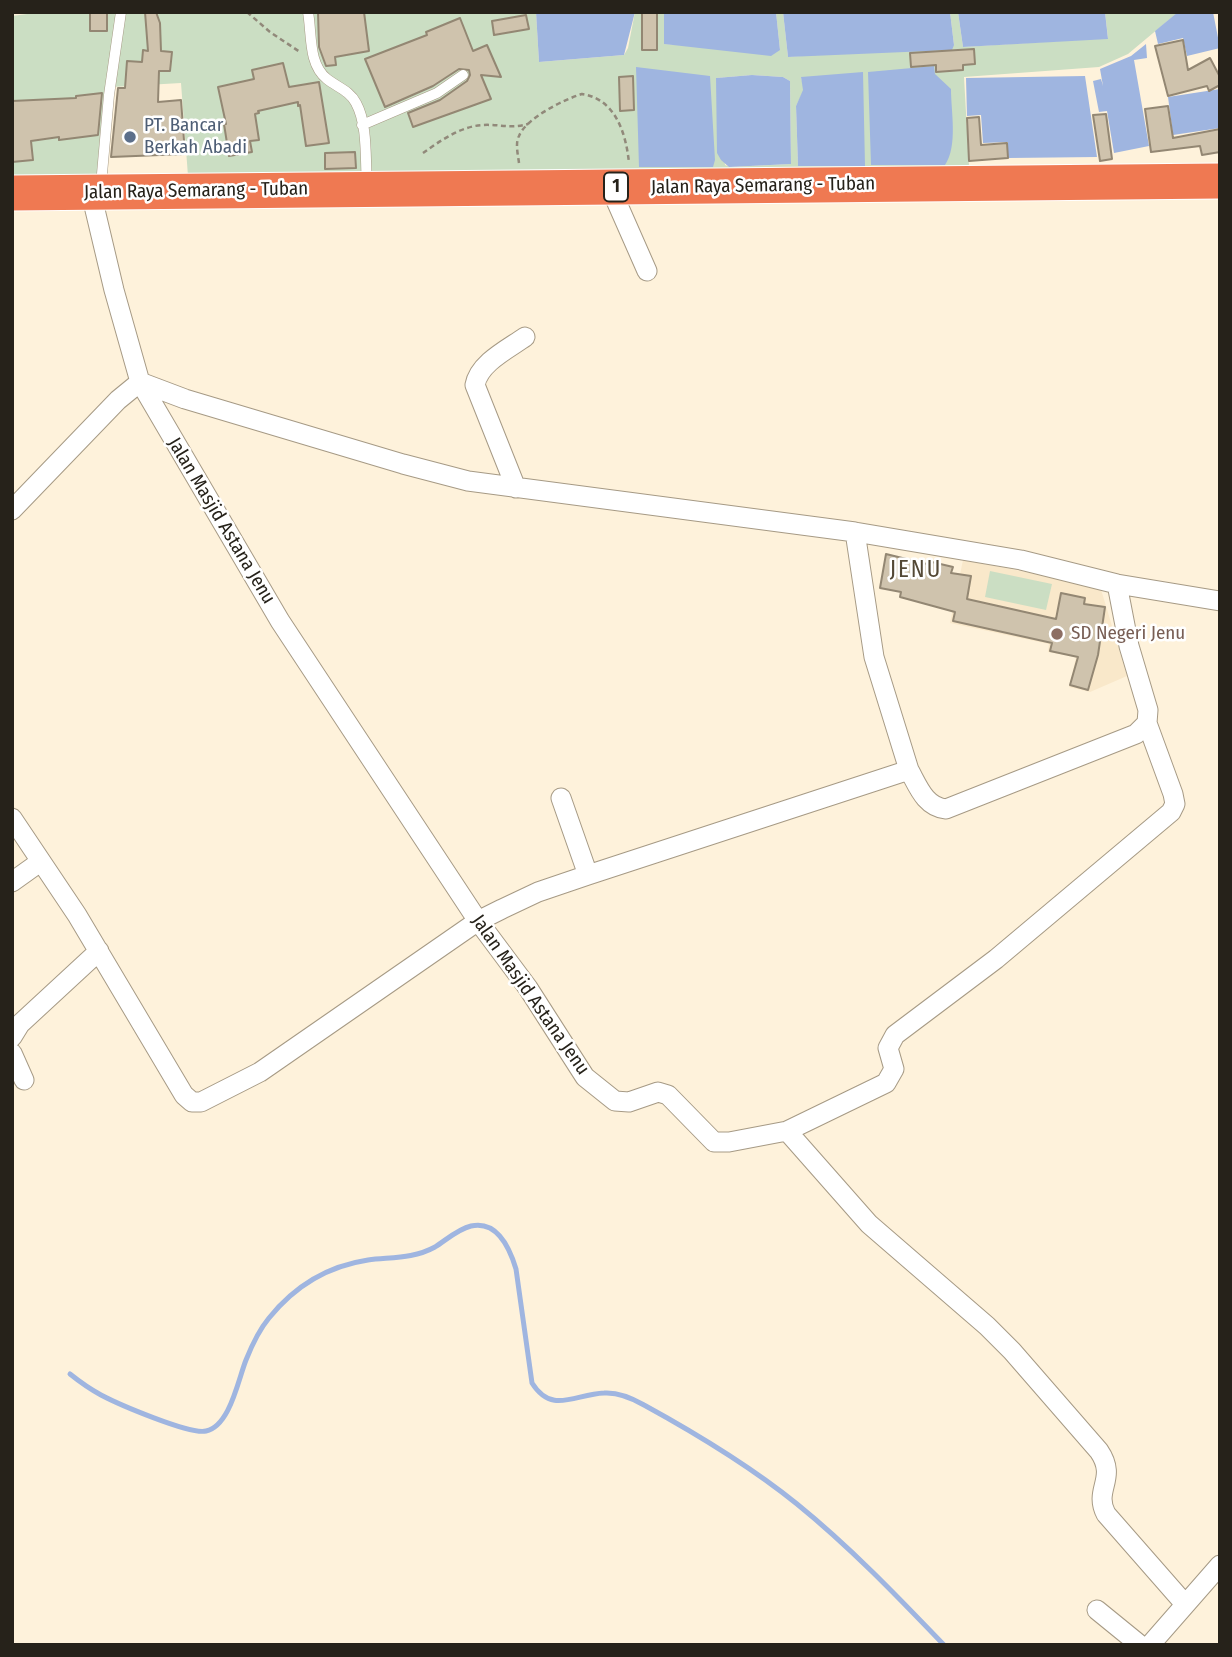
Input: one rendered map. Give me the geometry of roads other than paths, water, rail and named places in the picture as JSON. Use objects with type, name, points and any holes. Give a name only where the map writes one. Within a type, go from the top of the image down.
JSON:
[{"type":"highway","name":"Jalan Raya Semarang - Tuban","points":[[12,193],[1220,181]]},
{"type":"street","points":[[621,187],[647,271]]},
{"type":"street","name":"Jalan Masjid Astana Jenu","points":[[96,192],[114,290],[139,382],[280,621],[478,920],[528,988],[575,1064],[595,1086],[615,1101],[629,1102],[658,1092],[664,1093],[677,1102],[714,1142],[729,1142],[787,1131]]},
{"type":"street","points":[[516,488],[475,385],[477,376],[486,365],[525,337]]},
{"type":"street","points":[[12,510],[118,400],[139,382],[185,399],[437,474],[516,488],[855,532],[1021,560],[1117,584],[1220,601]]},
{"type":"street","points":[[855,532],[874,657],[909,770],[926,800],[936,808],[946,809],[1136,734],[1147,723]]},
{"type":"street","points":[[1117,584],[1129,646],[1148,710],[1147,723],[1173,794],[1175,804],[1171,812],[996,959],[895,1035],[888,1048],[894,1069],[886,1083],[787,1131],[861,1216],[1012,1351],[1098,1451],[1107,1467],[1102,1497],[1106,1514],[1185,1603]]},
{"type":"street","points":[[12,818],[99,951],[184,1095],[192,1102],[201,1102],[260,1072],[478,920],[538,892],[909,770]]},
{"type":"street","points":[[561,798],[588,875]]},
{"type":"street","points":[[12,882],[40,862]]},
{"type":"street","points":[[12,1037],[20,1024],[99,951]]},
{"type":"street","points":[[12,1053],[24,1080]]},
{"type":"street","points":[[1150,1645],[1220,1565]]},
{"type":"street","points":[[1097,1610],[1140,1645]]},
{"type":"lane","points":[[96,192],[121,12]]},
{"type":"lane","points":[[308,12],[315,63],[325,77],[355,100],[362,125],[368,188]]},
{"type":"lane","points":[[362,125],[437,93],[463,75]]},
{"type":"water","points":[[536,12],[635,12],[624,55],[539,62]]},
{"type":"water","points":[[664,12],[776,12],[780,50],[771,56],[664,44]]},
{"type":"water","points":[[783,12],[950,12],[954,45],[952,50],[788,57]]},
{"type":"water","points":[[958,12],[1105,12],[1108,39],[963,47]]},
{"type":"water","points":[[1178,12],[1213,12],[1220,48],[1187,56],[1183,38],[1158,44],[1155,31]]},
{"type":"water","points":[[1146,44],[1147,58],[1134,60],[1149,146],[1114,153],[1107,111],[1099,112],[1093,81],[1101,79],[1103,86],[1100,69],[1131,56]]},
{"type":"water","points":[[934,66],[935,74],[951,89],[953,139],[945,165],[871,165],[868,72]]},
{"type":"water","points":[[636,67],[710,76],[715,160],[713,167],[639,167]]},
{"type":"water","points":[[863,72],[865,166],[798,166],[796,106],[803,90],[801,77]]},
{"type":"water","points":[[752,75],[783,77],[790,81],[791,164],[729,167],[717,153],[716,78]]},
{"type":"water","points":[[1085,76],[1097,157],[1008,158],[1008,142],[983,143],[981,115],[967,116],[966,78]]},
{"type":"water","points":[[1220,89],[1220,128],[1173,135],[1168,97]]},
{"type":"waterway","points":[[70,1374],[101,1395],[137,1411],[170,1424],[206,1431],[221,1421],[227,1412],[248,1354],[262,1328],[279,1307],[301,1288],[339,1267],[368,1260],[419,1254],[466,1227],[489,1227],[506,1245],[516,1269],[532,1383],[540,1393],[556,1400],[604,1393],[625,1396],[723,1451],[817,1520],[873,1572],[944,1645]]},
{"type":"place","name":"PT. Bancar Berkah Abadi","points":[[130,137]]},
{"type":"place","name":"SD Negeri Jenu","points":[[1057,634]]},
{"type":"district","name":"JENU","points":[[916,571]]}]
